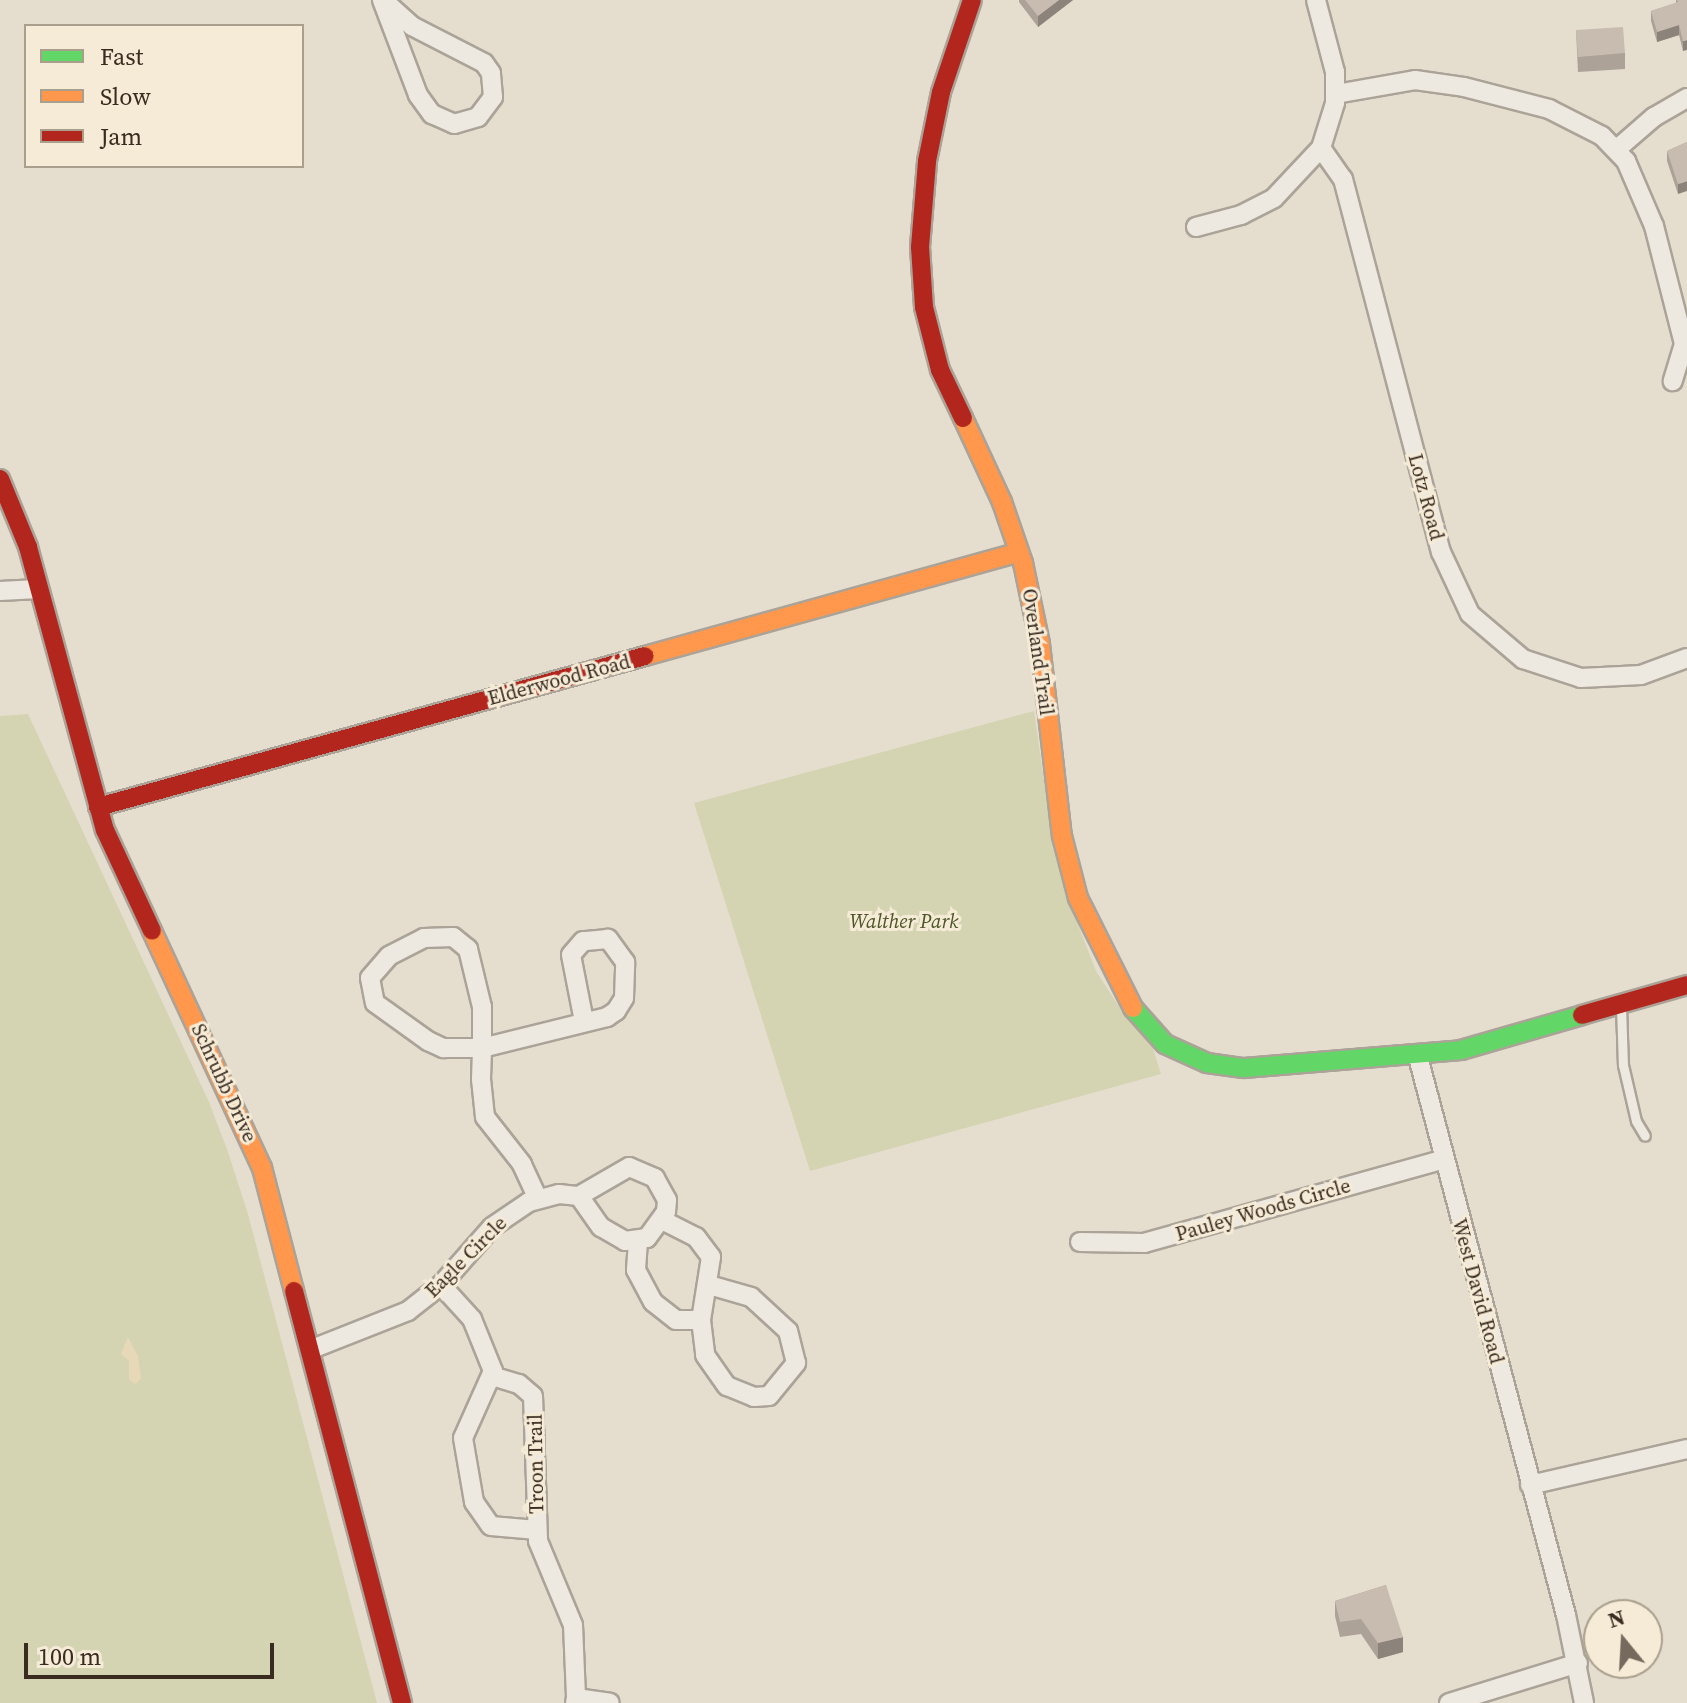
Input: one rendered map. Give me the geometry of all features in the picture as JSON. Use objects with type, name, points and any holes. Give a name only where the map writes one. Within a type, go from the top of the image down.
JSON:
[{"type":"street","points":[[383,0],[412,26],[484,63],[491,73],[493,97],[478,117],[454,124],[432,114],[418,95],[383,0]]},
{"type":"street","name":"Overland Trail","points":[[972,0],[941,92],[927,161],[921,281],[940,370],[1019,552],[1033,605],[1055,802],[1070,870],[1103,959],[1142,1021],[1165,1044],[1187,1056],[1229,1067],[1418,1057]]},
{"type":"street","points":[[1196,227],[1241,215],[1274,198],[1321,148],[1336,94],[1316,0]]},
{"type":"street","points":[[1336,94],[1415,80],[1464,87],[1570,118],[1617,149],[1654,226],[1685,354],[1673,381]]},
{"type":"street","points":[[1617,149],[1654,117],[1687,98]]},
{"type":"street","name":"Lotz Road","points":[[1321,148],[1343,179],[1441,552],[1470,614],[1523,659],[1581,678],[1641,675],[1687,658]]},
{"type":"street","name":"Schrubb Drive","points":[[0,479],[38,589],[98,807],[138,911],[245,1123],[276,1212],[402,1703]]},
{"type":"street","name":"Elderwood Road","points":[[98,807],[1019,552]]},
{"type":"street","points":[[0,591],[38,589]]},
{"type":"street","points":[[538,1199],[522,1164],[485,1117],[482,1048],[478,984],[461,941],[442,935],[424,938],[376,969],[369,989],[375,1003],[443,1048],[482,1048],[612,1014],[624,998],[625,962],[608,939],[583,941],[571,955],[584,1021]]},
{"type":"street","points":[[1418,1057],[1535,1032],[1687,985]]},
{"type":"street","name":"West David Road","points":[[1418,1057],[1578,1663],[1584,1703]]},
{"type":"street","name":"Pauley Woods Circle","points":[[1080,1242],[1144,1243],[1444,1159]]},
{"type":"street","name":"Eagle Circle","points":[[312,1349],[382,1326],[441,1285],[492,1227],[538,1199],[579,1196],[617,1171],[643,1170],[662,1188],[664,1221]]},
{"type":"street","points":[[579,1196],[614,1238],[638,1241],[656,1232],[664,1221],[706,1247],[712,1268],[701,1320],[705,1355],[738,1393],[769,1396],[790,1375],[795,1344],[774,1315],[751,1297],[709,1285]]},
{"type":"street","points":[[638,1241],[636,1270],[653,1302],[676,1320],[701,1320]]},
{"type":"street","points":[[441,1285],[478,1330],[492,1376]]},
{"type":"street","name":"Troon Trail","points":[[537,1530],[491,1526],[474,1502],[463,1438],[492,1376],[519,1384],[533,1396],[537,1530],[541,1556],[577,1639],[576,1701]]},
{"type":"street","points":[[1530,1485],[1687,1449]]},
{"type":"street","points":[[1449,1703],[1578,1663]]},
{"type":"street","points":[[576,1701],[610,1703]]},
{"type":"lane","points":[[1621,1006],[1623,1065],[1636,1121],[1645,1136]]},
{"type":"green space","name":"Walther Park","points":[[1034,711],[1053,842],[1070,904],[1096,971],[1125,1016],[1150,1039],[1161,1074],[810,1171],[694,803]]},
{"type":"green space","points":[[28,714],[209,1102],[228,1152],[248,1214],[377,1703],[0,1703],[0,716]]},
{"type":"sand","points":[[128,1337],[138,1356],[141,1378],[136,1384],[129,1380],[129,1361],[121,1354]]},
{"type":"building","points":[[1025,0],[1059,0],[1038,16]]},
{"type":"building","points":[[1677,0],[1687,0],[1687,40],[1683,41],[1679,25],[1657,32],[1651,11]]},
{"type":"building","points":[[1623,27],[1625,53],[1578,57],[1576,30]]},
{"type":"building","points":[[1687,142],[1687,181],[1678,184],[1667,151]]},
{"type":"building","points":[[1386,1585],[1403,1637],[1378,1643],[1361,1619],[1340,1622],[1335,1601]]},
{"type":"traffic: fast","points":[[1133,1008],[1165,1044],[1207,1063],[1244,1068],[1461,1050],[1582,1015]]},
{"type":"traffic: slow","points":[[963,418],[1002,502],[1023,563],[1040,644],[1062,836],[1078,898],[1133,1008]]},
{"type":"traffic: slow","points":[[645,656],[1019,552]]},
{"type":"traffic: slow","points":[[152,931],[262,1168],[294,1291]]},
{"type":"traffic: jam","points":[[963,418],[940,370],[924,307],[920,247],[927,161],[941,92],[972,0]]},
{"type":"traffic: jam","points":[[0,479],[28,547],[105,830],[152,931]]},
{"type":"traffic: jam","points":[[98,807],[645,656]]},
{"type":"traffic: jam","points":[[1582,1015],[1687,985]]},
{"type":"traffic: jam","points":[[294,1291],[402,1703]]}]
